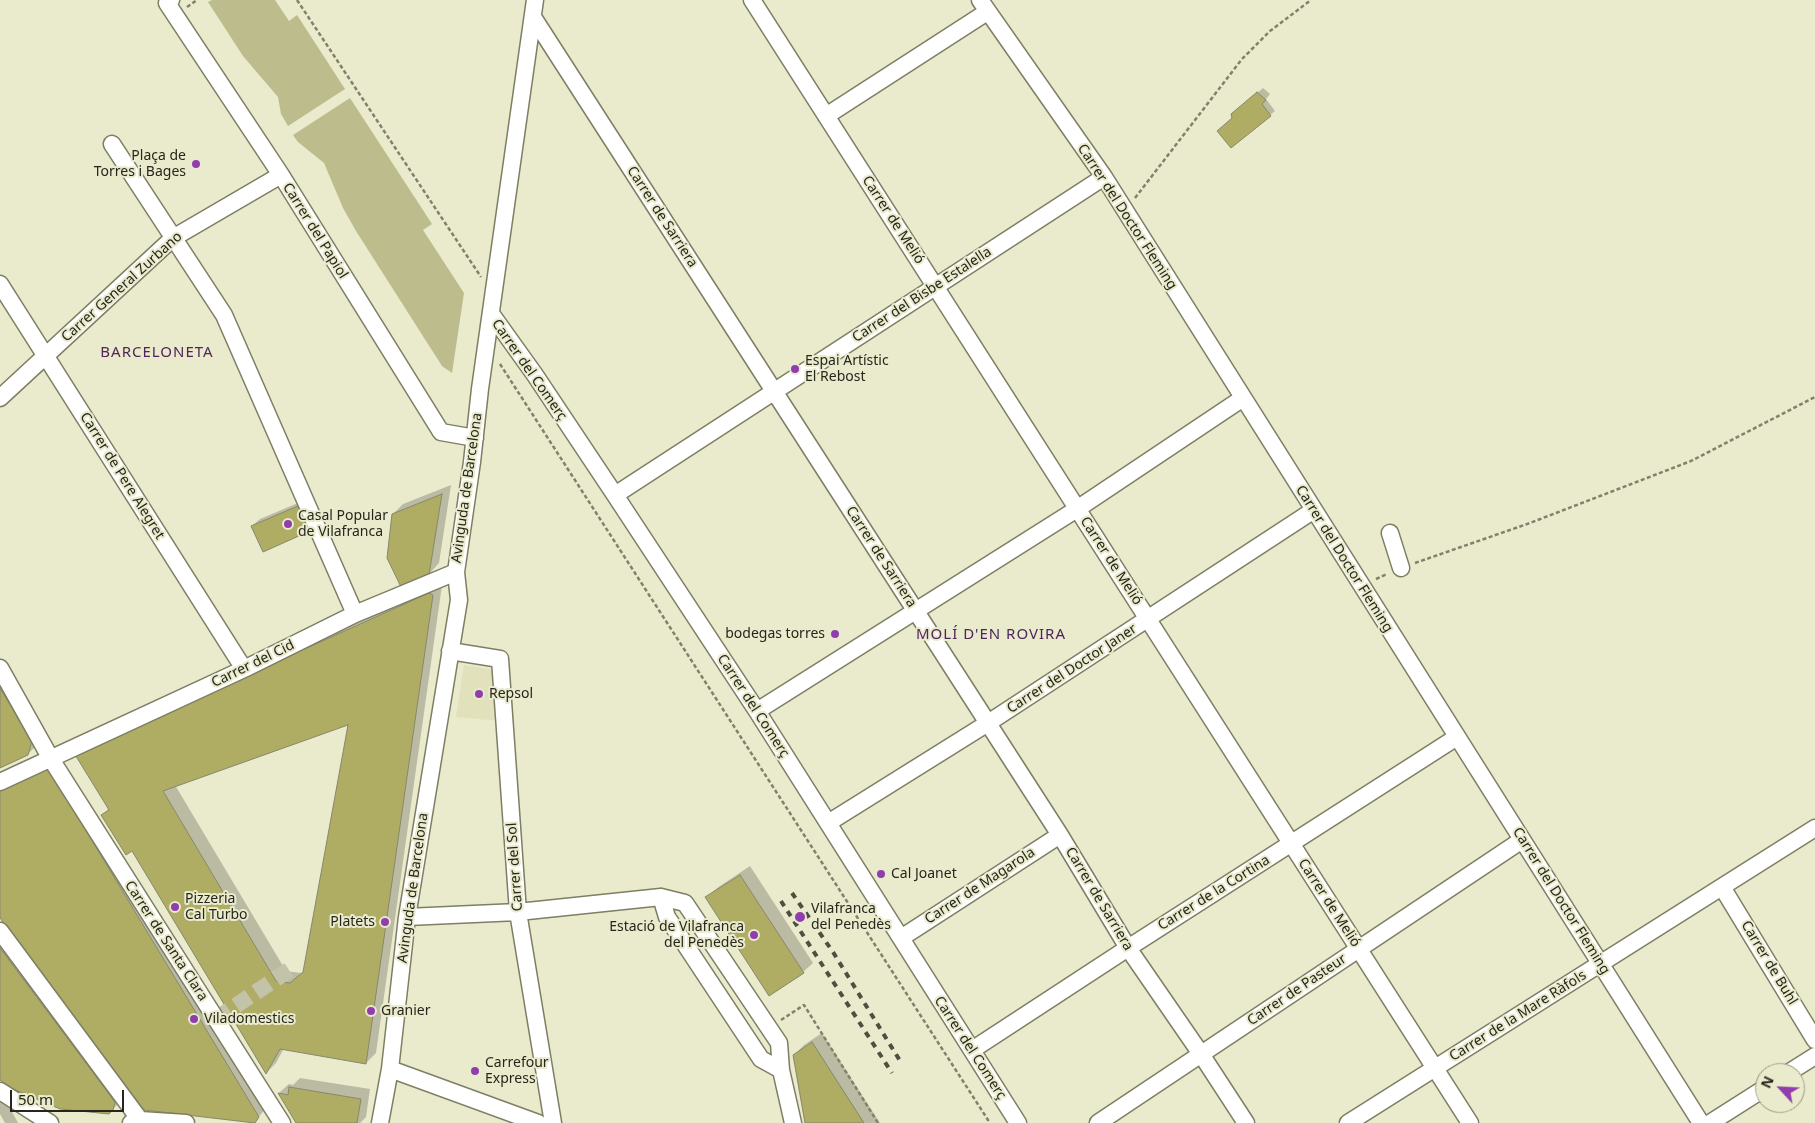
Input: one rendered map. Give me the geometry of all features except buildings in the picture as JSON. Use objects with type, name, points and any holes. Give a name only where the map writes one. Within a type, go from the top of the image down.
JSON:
[{"type":"street","name":"Avinguda de Barcelona","points":[[380,1123],[390,1069],[407,917],[459,600],[456,572],[535,0]]},
{"type":"street","name":"Carrer de Melió","points":[[752,0],[1470,1123]]},
{"type":"street","name":"Carrer del Papiol","points":[[169,1],[281,175],[440,432],[475,438]]},
{"type":"street","points":[[826,116],[984,6]]},
{"type":"street","name":"Carrer del Doctor Fleming","points":[[984,6],[1104,177],[1701,1123]]},
{"type":"street","name":"Carrer de Sarriera","points":[[533,17],[1060,835],[1128,948],[1246,1123]]},
{"type":"street","points":[[112,144],[224,315],[355,614]]},
{"type":"street","name":"Carrer General Zurbano","points":[[0,398],[173,238],[281,175]]},
{"type":"street","name":"Carrer del Bisbe Estalella","points":[[615,495],[1104,177]]},
{"type":"street","name":"Carrer de Pere Alegret","points":[[0,284],[244,669]]},
{"type":"street","name":"Carrer del Comerç","points":[[492,315],[535,375],[757,711],[1018,1123]]},
{"type":"street","points":[[757,711],[1077,509],[1243,398]]},
{"type":"street","name":"Carrer del Doctor Janer","points":[[828,823],[988,724],[1314,510]]},
{"type":"street","points":[[1390,534],[1401,568]]},
{"type":"street","name":"Carrer del Cid","points":[[0,782],[244,669],[355,614],[456,572]]},
{"type":"street","name":"Carrer del Sol","points":[[450,651],[500,659],[518,912],[553,1123]]},
{"type":"street","name":"Carrer de Santa Clara","points":[[0,668],[50,759],[282,1123]]},
{"type":"street","name":"Carrer de la Cortina","points":[[972,1050],[1457,737]]},
{"type":"street","name":"Carrer de la Mare Ràfols","points":[[1348,1123],[1815,828]]},
{"type":"street","name":"Carrer de Magarola","points":[[901,938],[1060,835]]},
{"type":"street","name":"Carrer de Pasteur","points":[[1098,1123],[1522,840]]},
{"type":"street","name":"Carrer de Buhl","points":[[1722,887],[1815,1040]]},
{"type":"street","points":[[661,897],[667,917],[761,1060],[781,1070]]},
{"type":"street","points":[[407,917],[518,912],[661,897],[684,903],[779,1043],[781,1070],[793,1123]]},
{"type":"street","points":[[0,931],[135,1122],[186,1123]]},
{"type":"street","points":[[1804,1063],[1815,1056]]},
{"type":"street","points":[[390,1069],[538,1123]]},
{"type":"street","points":[[0,1091],[50,1123]]},
{"type":"street","points":[[1710,1123],[1755,1094]]},
{"type":"path","points":[[297,0],[494,297]]},
{"type":"path","points":[[1124,210],[1142,190],[1242,59],[1270,31],[1311,0]]},
{"type":"path","name":"Carrer del Comerç","points":[[498,361],[990,1123]]},
{"type":"path","points":[[1361,586],[1401,568],[1530,523],[1690,461],[1815,397]]},
{"type":"path","points":[[780,1021],[804,1005],[878,1123]]},
{"type":"shaded area","points":[[212,0],[275,0],[289,21],[297,15],[345,89],[288,126],[281,114],[278,97],[243,56],[208,2]]},
{"type":"shaded area","points":[[350,98],[432,224],[423,230],[464,293],[452,373],[442,366],[356,231],[343,208],[324,163],[298,142],[293,135]]},
{"type":"shaded area","name":"Repsol","points":[[464,665],[495,670],[501,721],[456,717]]},
{"type":"tunnel","points":[[216,1019],[289,970]]},
{"type":"railway","points":[[792,893],[833,952],[902,1064]]},
{"type":"railway","points":[[781,901],[892,1073]]},
{"type":"place","name":"Plaça de Torres i Bages","points":[[196,164]]},
{"type":"place","name":"Espai Artístic El Rebost","points":[[795,369]]},
{"type":"place","name":"Casal Popular de Vilafranca","points":[[288,524]]},
{"type":"place","name":"bodegas torres","points":[[835,634]]},
{"type":"place","name":"Repsol","points":[[479,694]]},
{"type":"place","name":"Cal Joanet","points":[[881,874]]},
{"type":"place","name":"Pizzeria Cal Turbo","points":[[175,907]]},
{"type":"place","name":"Vilafranca del Penedès","points":[[800,917]]},
{"type":"place","name":"Platets","points":[[385,922]]},
{"type":"place","name":"Estació de Vilafranca del Penedès","points":[[754,935]]},
{"type":"place","name":"Granier","points":[[371,1011]]},
{"type":"place","name":"Viladomestics","points":[[194,1019]]},
{"type":"place","name":"Carrefour Express","points":[[475,1071]]},
{"type":"district","name":"BARCELONETA","points":[[157,353]]},
{"type":"district","name":"MOLÍ D'EN ROVIRA","points":[[991,635]]}]
